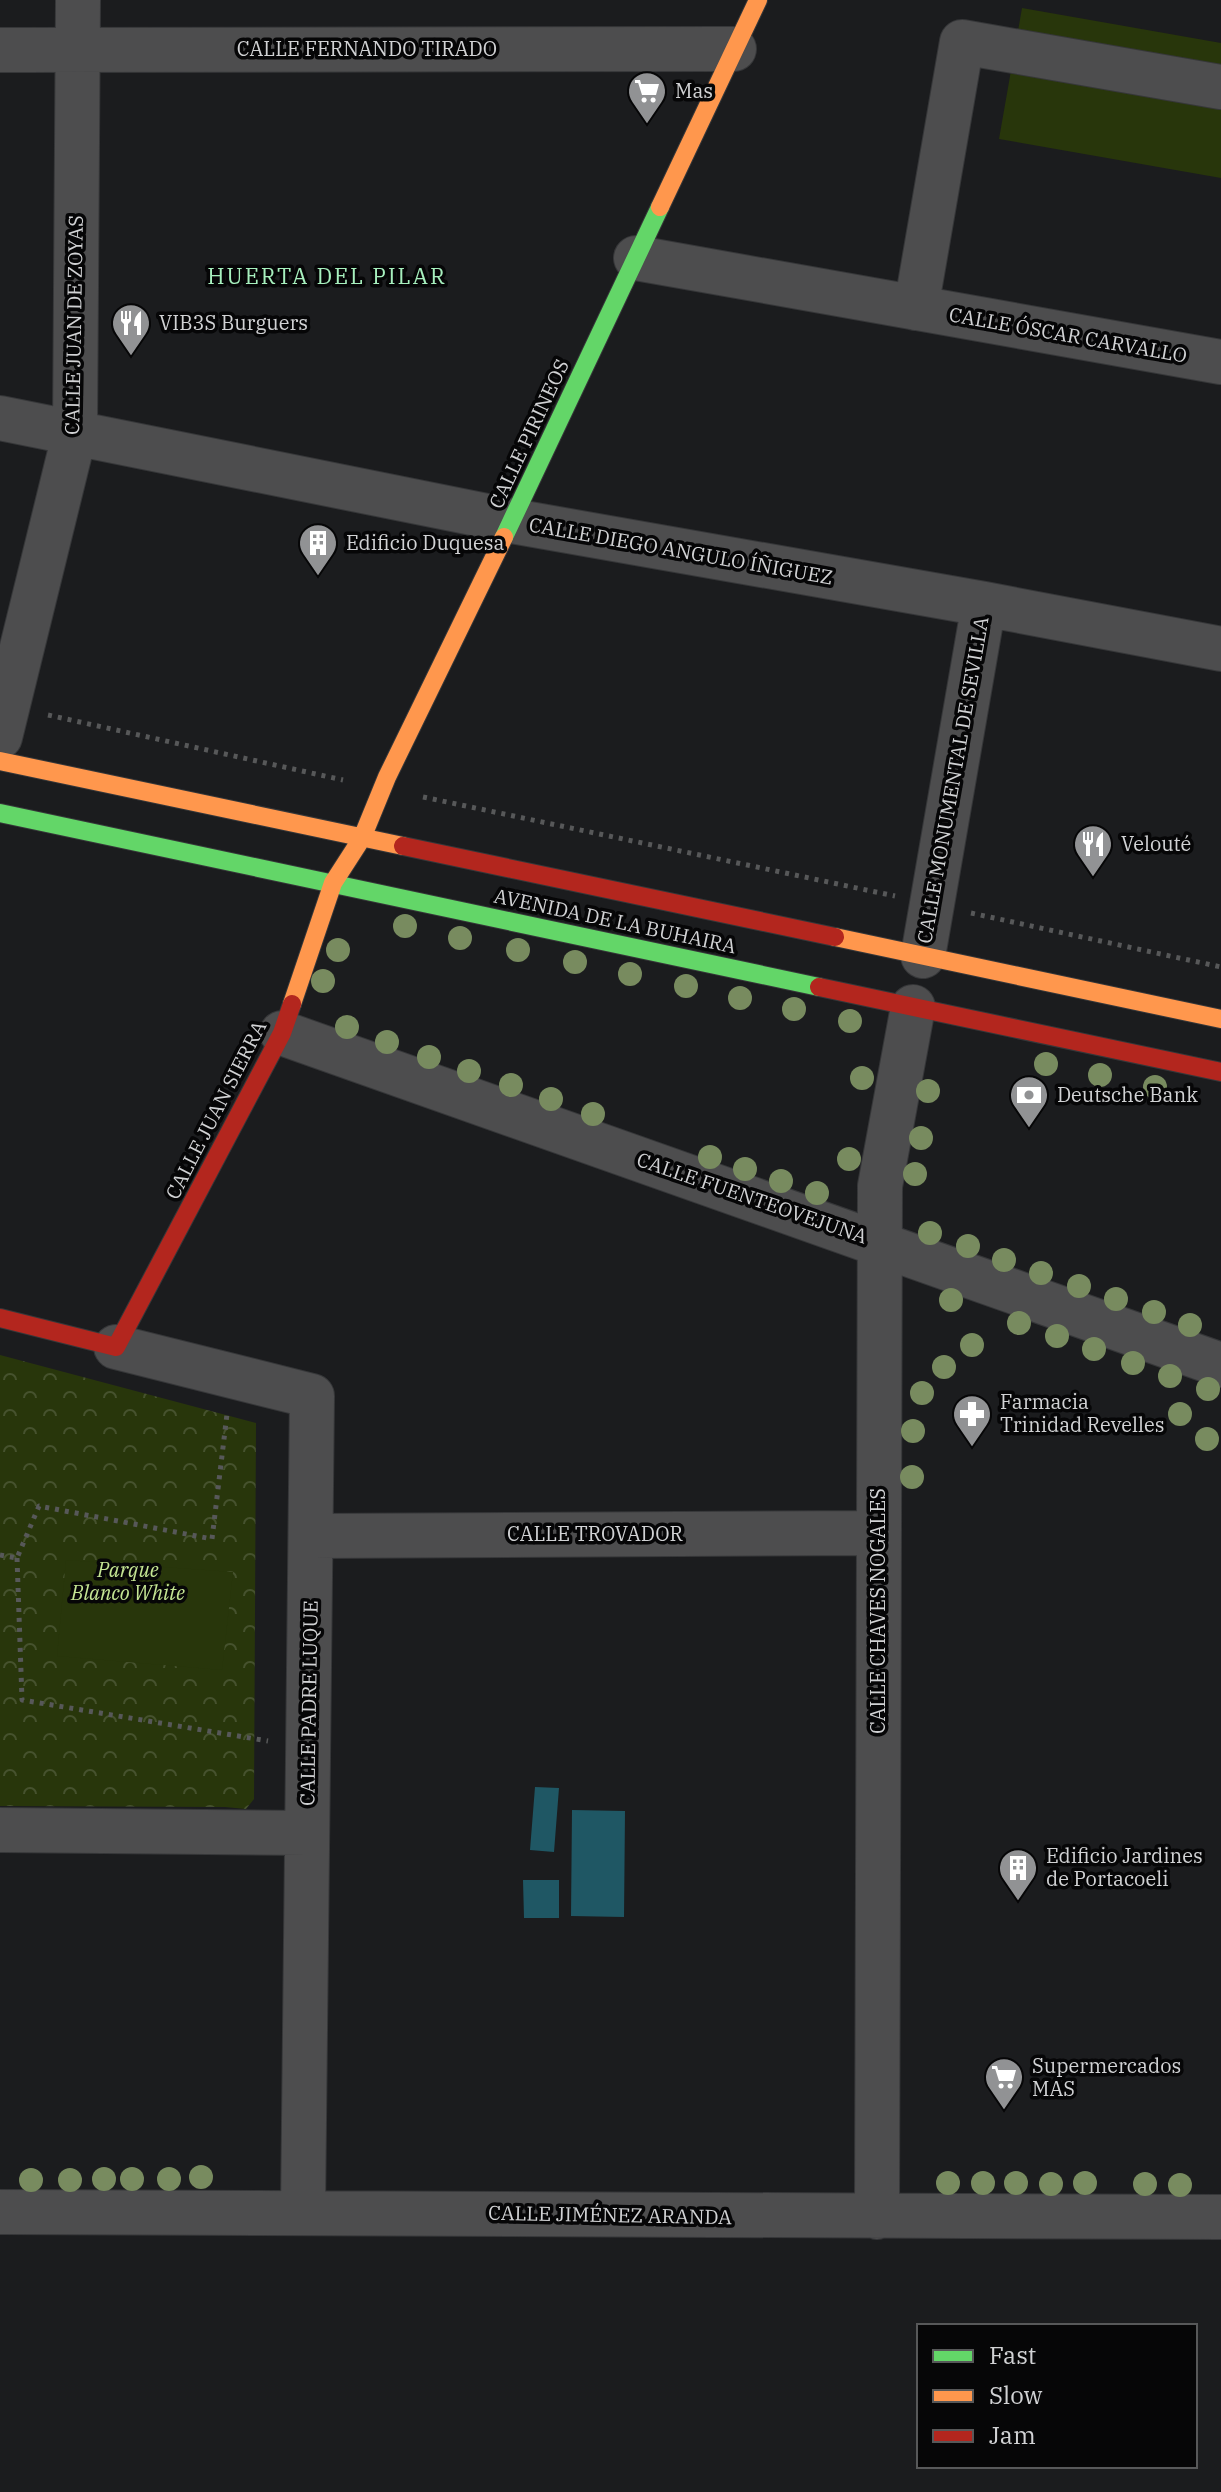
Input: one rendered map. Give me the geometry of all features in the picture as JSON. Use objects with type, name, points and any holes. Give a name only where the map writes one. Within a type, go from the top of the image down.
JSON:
[{"type":"main road","name":"CALLE PIRINEOS","points":[[333,883],[362,838],[387,777],[512,521],[758,0]]},
{"type":"main road","name":"AVENIDA DE LA BUHAIRA","points":[[0,761],[1221,1019]]},
{"type":"main road","name":"AVENIDA DE LA BUHAIRA","points":[[0,813],[1221,1072]]},
{"type":"main road","name":"CALLE JUAN SIERRA","points":[[116,1347],[282,1033],[333,883]]},
{"type":"main road","points":[[0,1318],[116,1347]]},
{"type":"street","name":"CALLE JUAN DE ZOYAS","points":[[0,737],[75,432],[78,0]]},
{"type":"street","points":[[916,308],[962,42],[1221,87]]},
{"type":"street","name":"CALLE FERNANDO TIRADO","points":[[0,50],[734,49]]},
{"type":"street","name":"CALLE ÓSCAR CARVALLO","points":[[636,258],[1221,362]]},
{"type":"street","name":"CALLE DIEGO ANGULO ÍÑIGUEZ","points":[[0,418],[512,521],[1221,649]]},
{"type":"street","name":"CALLE MONUMENTAL DE SEVILLA","points":[[923,956],[984,604]]},
{"type":"street","name":"CALLE CHAVES NOGALES","points":[[877,2217],[880,1186],[913,1007]]},
{"type":"street","name":"CALLE FUENTEOVEJUNA","points":[[282,1033],[1221,1365]]},
{"type":"street","name":"CALLE PADRE LUQUE","points":[[116,1347],[312,1396],[303,2212]]},
{"type":"street","name":"CALLE TROVADOR","points":[[311,1536],[878,1533]]},
{"type":"street","points":[[0,1830],[307,1833]]},
{"type":"street","name":"CALLE JIMÉNEZ ARANDA","points":[[0,2212],[1221,2217]]},
{"type":"path","points":[[46,714],[354,782]]},
{"type":"path","points":[[409,794],[896,897]]},
{"type":"path","points":[[969,912],[1221,967]]},
{"type":"path","points":[[234,1377],[212,1539],[39,1506],[17,1558],[22,1700],[254,1740],[308,1743]]},
{"type":"path","points":[[0,1555],[17,1558]]},
{"type":"green space","points":[[1022,8],[1221,43],[1221,178],[999,139]]},
{"type":"green space","name":"Parque Blanco White","points":[[0,1355],[256,1423],[254,1799],[246,1809],[0,1806]]},
{"type":"green space","points":[[66,1560],[233,1572],[222,1670],[57,1656]]},
{"type":"water","points":[[535,1787],[559,1788],[554,1852],[530,1850]]},
{"type":"water","points":[[572,1810],[625,1811],[624,1917],[571,1916]]},
{"type":"water","points":[[523,1880],[559,1880],[559,1918],[524,1918]]},
{"type":"traffic: fast","points":[[504,537],[660,207]]},
{"type":"traffic: fast","points":[[0,813],[819,987]]},
{"type":"traffic: slow","points":[[660,207],[758,0]]},
{"type":"traffic: slow","points":[[292,1004],[333,883],[362,838],[387,777],[504,537]]},
{"type":"traffic: slow","points":[[0,761],[403,846]]},
{"type":"traffic: slow","points":[[835,937],[1221,1019]]},
{"type":"traffic: jam","points":[[403,846],[835,937]]},
{"type":"traffic: jam","points":[[819,987],[1221,1072]]},
{"type":"traffic: jam","points":[[0,1318],[116,1347],[282,1033],[292,1004]]},
{"type":"place","name":"Mas","points":[[647,125]]},
{"type":"place","name":"VIB3S Burguers","points":[[131,357]]},
{"type":"place","name":"Edificio Duquesa","points":[[318,577]]},
{"type":"place","name":"Velouté","points":[[1093,878]]},
{"type":"place","name":"Deutsche Bank","points":[[1029,1129]]},
{"type":"place","name":"Farmacia Trinidad Revelles","points":[[972,1448]]},
{"type":"place","name":"Edificio Jardines de Portacoeli","points":[[1018,1902]]},
{"type":"place","name":"Supermercados MAS","points":[[1004,2111]]},
{"type":"district","name":"HUERTA DEL PILAR","points":[[327,276]]}]
